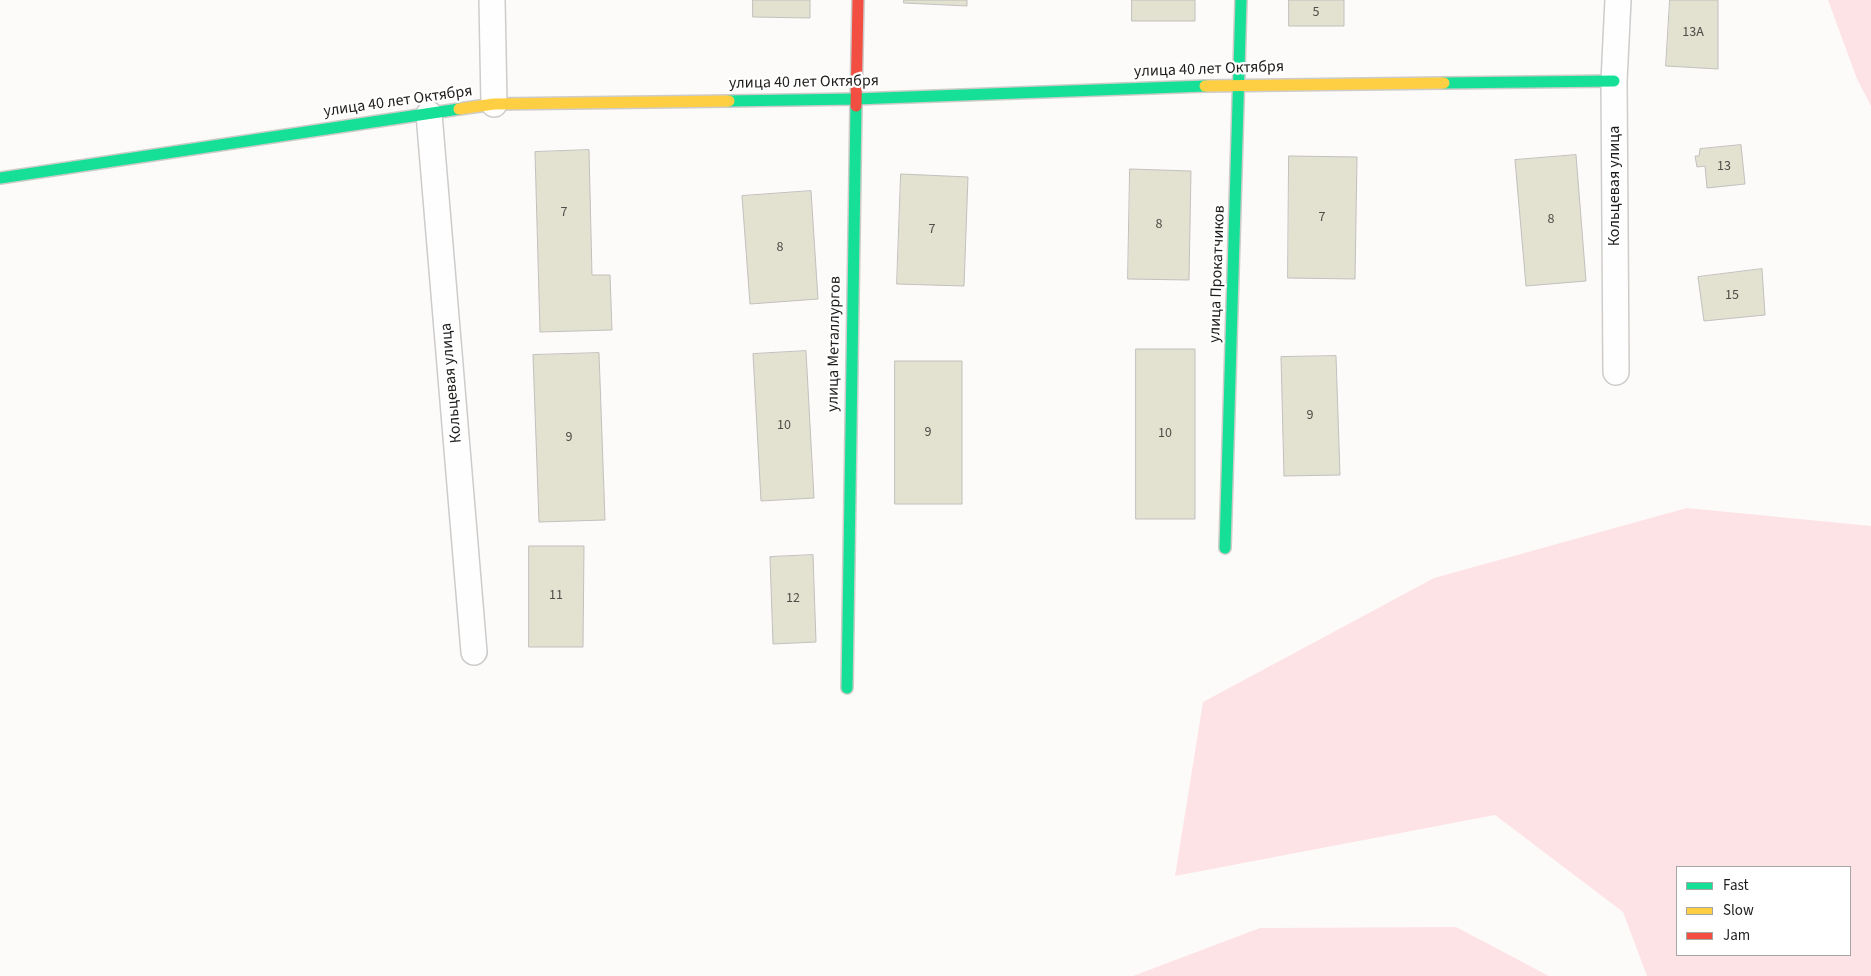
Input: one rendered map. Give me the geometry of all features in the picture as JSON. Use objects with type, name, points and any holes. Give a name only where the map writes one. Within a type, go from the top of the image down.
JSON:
[{"type":"street","points":[[492,0],[494,104]]},
{"type":"street","name":"улица Металлургов","points":[[847,688],[858,0]]},
{"type":"street","name":"улица Прокатчиков","points":[[1225,548],[1241,0]]},
{"type":"street","name":"Кольцевая улица","points":[[1616,372],[1614,81],[1618,0]]},
{"type":"street","name":"улица 40 лет Октября","points":[[0,178],[494,104],[855,98],[1240,85],[1614,81]]},
{"type":"street","name":"Кольцевая улица","points":[[429,114],[474,652]]},
{"type":"shaded area","points":[[1828,0],[1871,0],[1871,106],[1857,79]]},
{"type":"shaded area","points":[[1687,508],[1871,526],[1871,976],[1647,976],[1623,912],[1495,815],[1175,876],[1203,702],[1434,578]]},
{"type":"shaded area","points":[[1456,927],[1549,976],[1133,976],[1260,928]]},
{"type":"building","points":[[753,0],[810,0],[810,18],[753,17]]},
{"type":"building","points":[[904,0],[967,0],[967,6],[904,3]]},
{"type":"building","points":[[1132,0],[1195,0],[1195,21],[1132,21]]},
{"type":"building","points":[[1289,0],[1344,0],[1344,26],[1289,26]]},
{"type":"building","points":[[1670,0],[1718,0],[1718,69],[1666,66]]},
{"type":"building","points":[[1741,145],[1745,184],[1707,188],[1705,166],[1697,167],[1695,156],[1699,156],[1700,149]]},
{"type":"building","points":[[589,150],[592,275],[610,275],[612,330],[540,332],[535,152]]},
{"type":"building","points":[[1576,155],[1586,281],[1526,286],[1515,160]]},
{"type":"building","points":[[1289,156],[1357,157],[1355,279],[1288,278]]},
{"type":"building","points":[[1130,169],[1191,171],[1189,280],[1128,279]]},
{"type":"building","points":[[901,174],[968,177],[964,286],[897,284]]},
{"type":"building","points":[[811,191],[818,299],[750,304],[742,196]]},
{"type":"building","points":[[1762,269],[1765,315],[1704,321],[1698,277]]},
{"type":"building","points":[[1136,349],[1195,349],[1195,519],[1136,519]]},
{"type":"building","points":[[806,351],[814,498],[761,501],[753,354]]},
{"type":"building","points":[[599,353],[605,520],[539,522],[533,355]]},
{"type":"building","points":[[1336,356],[1340,475],[1284,476],[1281,357]]},
{"type":"building","points":[[895,361],[962,361],[962,504],[895,504]]},
{"type":"building","points":[[529,546],[584,546],[583,647],[529,647]]},
{"type":"building","points":[[813,555],[816,642],[773,644],[770,557]]},
{"type":"traffic: fast","points":[[1225,548],[1241,0]]},
{"type":"traffic: fast","points":[[1444,83],[1614,81]]},
{"type":"traffic: fast","points":[[729,101],[855,99],[1205,86]]},
{"type":"traffic: fast","points":[[847,688],[856,106]]},
{"type":"traffic: fast","points":[[0,178],[459,109]]},
{"type":"traffic: slow","points":[[1205,86],[1444,83]]},
{"type":"traffic: slow","points":[[459,109],[494,104],[729,101]]},
{"type":"traffic: jam","points":[[856,106],[858,0]]}]
